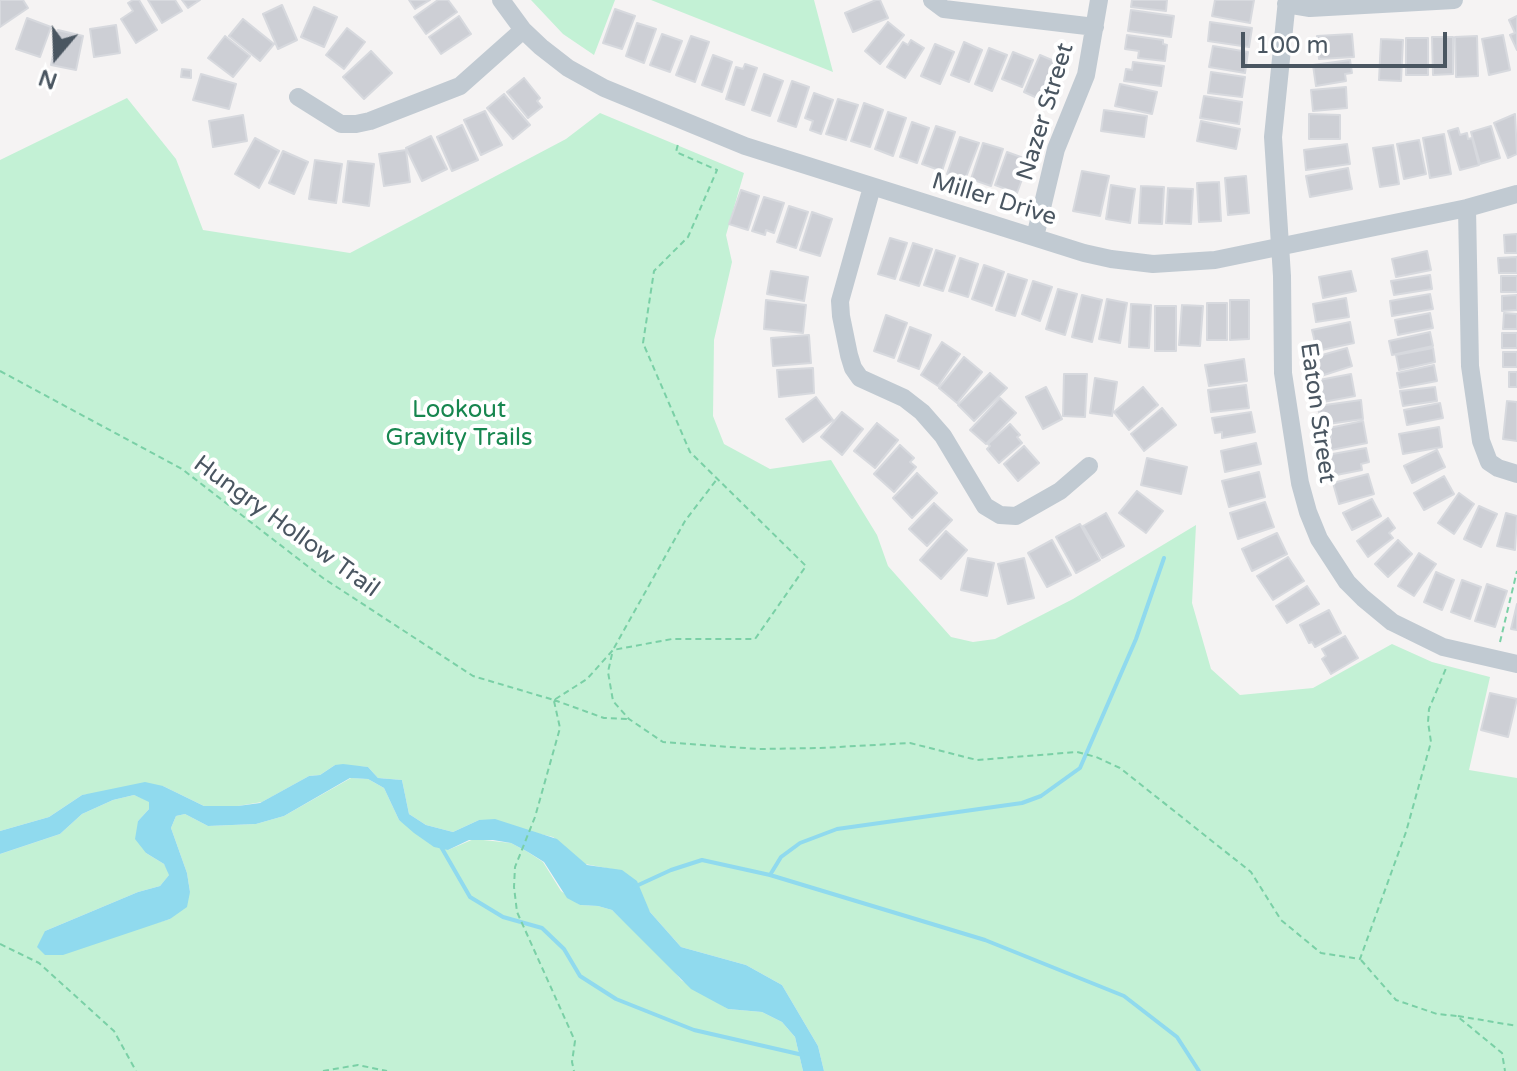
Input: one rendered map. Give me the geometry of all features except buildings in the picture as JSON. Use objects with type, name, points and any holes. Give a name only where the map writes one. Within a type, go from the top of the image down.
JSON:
[{"type":"street","name":"Miller Drive","points":[[501,0],[523,30],[556,60],[604,88],[745,146],[1111,259],[1153,264],[1206,261],[1467,208],[1517,194]]},
{"type":"street","points":[[932,0],[944,9],[1095,27]]},
{"type":"street","name":"Nazer Street","points":[[1035,237],[1056,149],[1086,75],[1099,0]]},
{"type":"street","points":[[1287,2],[1310,8],[1454,0]]},
{"type":"street","name":"Eaton Street","points":[[1287,2],[1273,137],[1283,373],[1300,483],[1308,512],[1319,539],[1347,582],[1392,622],[1443,647],[1517,664]]},
{"type":"street","points":[[298,97],[341,124],[370,121],[460,86],[523,30]]},
{"type":"street","points":[[872,187],[840,301],[849,355],[860,378],[904,398],[922,412],[943,436],[985,506],[1000,515],[1016,516],[1060,491],[1089,466]]},
{"type":"street","points":[[1467,208],[1470,366],[1481,441],[1489,462],[1517,474]]},
{"type":"path","points":[[613,650],[672,639],[755,639],[806,566],[690,452],[643,343],[654,271],[688,237],[717,170],[676,152],[678,144]]},
{"type":"path","name":"Hungry Hollow Trail","points":[[0,371],[182,469],[323,578],[473,676],[604,718],[629,719]]},
{"type":"path","points":[[574,1071],[575,1041],[517,912],[514,887],[515,867],[535,817],[560,728],[554,700],[587,679],[613,650],[685,521],[717,479]]},
{"type":"path","points":[[1500,643],[1517,571]]},
{"type":"path","points":[[613,650],[608,672],[613,701],[629,719],[663,742],[758,749],[910,743],[977,760],[1077,752],[1096,757],[1120,768],[1251,872],[1281,920],[1321,953],[1360,959],[1396,1000],[1437,1014],[1517,1026]]},
{"type":"path","points":[[1360,959],[1406,832],[1431,742],[1429,709],[1447,666]]},
{"type":"path","points":[[0,944],[39,963],[114,1031],[136,1071]]},
{"type":"path","points":[[1457,1016],[1502,1053],[1505,1071]]},
{"type":"path","points":[[323,1071],[358,1065],[387,1071]]},
{"type":"green space","points":[[531,0],[615,0],[594,55],[563,34]]},
{"type":"green space","points":[[651,0],[814,0],[833,72]]},
{"type":"green space","name":"Lookout Gravity Trails","points":[[127,98],[176,159],[203,230],[350,253],[566,139],[600,113],[744,173],[726,235],[732,262],[714,340],[713,416],[724,444],[770,469],[831,460],[877,535],[888,566],[951,637],[973,642],[995,639],[1073,599],[1196,525],[1192,603],[1211,669],[1240,695],[1313,688],[1392,644],[1432,662],[1490,677],[1469,770],[1517,778],[1517,1071],[824,1071],[818,1046],[782,985],[746,965],[681,947],[650,912],[622,871],[585,864],[553,837],[479,820],[453,832],[426,825],[409,814],[402,780],[378,778],[368,767],[335,765],[262,802],[238,806],[204,806],[163,786],[82,795],[49,817],[0,831],[0,160]]},
{"type":"green space","points":[[351,778],[368,779],[384,788],[399,820],[448,850],[474,839],[511,843],[528,852],[543,862],[561,891],[580,905],[612,910],[666,961],[681,980],[728,1009],[762,1012],[782,1022],[795,1037],[803,1071],[0,1071],[0,854],[60,834],[82,814],[113,800],[134,795],[149,801],[149,809],[138,821],[146,853],[164,864],[170,874],[160,886],[138,892],[45,931],[146,926],[170,919],[190,892],[187,873],[171,828],[176,816],[185,814],[208,826],[256,824],[284,816]]},
{"type":"water","points":[[335,765],[368,767],[378,778],[402,780],[409,814],[426,825],[453,832],[479,820],[495,819],[557,839],[587,865],[622,870],[637,881],[650,912],[681,947],[746,965],[782,985],[818,1046],[824,1071],[803,1071],[795,1037],[782,1022],[762,1012],[728,1009],[691,989],[612,910],[580,905],[567,898],[544,862],[511,843],[493,840],[469,840],[448,850],[434,847],[399,820],[384,788],[368,779],[350,778],[284,816],[256,824],[208,826],[185,814],[176,816],[171,828],[187,873],[190,892],[187,907],[170,919],[63,955],[45,955],[37,947],[45,931],[138,892],[160,886],[169,875],[164,864],[146,853],[135,839],[138,821],[149,809],[149,802],[134,795],[113,800],[82,814],[60,834],[0,854],[0,831],[49,817],[82,795],[145,782],[163,786],[204,806],[260,803],[309,776],[320,775]]},
{"type":"waterway","points":[[770,875],[781,857],[800,843],[837,829],[1022,803],[1041,796],[1080,768],[1136,639],[1164,558]]},
{"type":"waterway","points":[[440,845],[470,897],[503,917],[542,928],[564,949],[580,976],[616,999],[694,1030],[803,1055]]},
{"type":"waterway","points":[[634,887],[702,860],[770,875],[985,940],[1124,996],[1177,1037],[1199,1071]]}]
